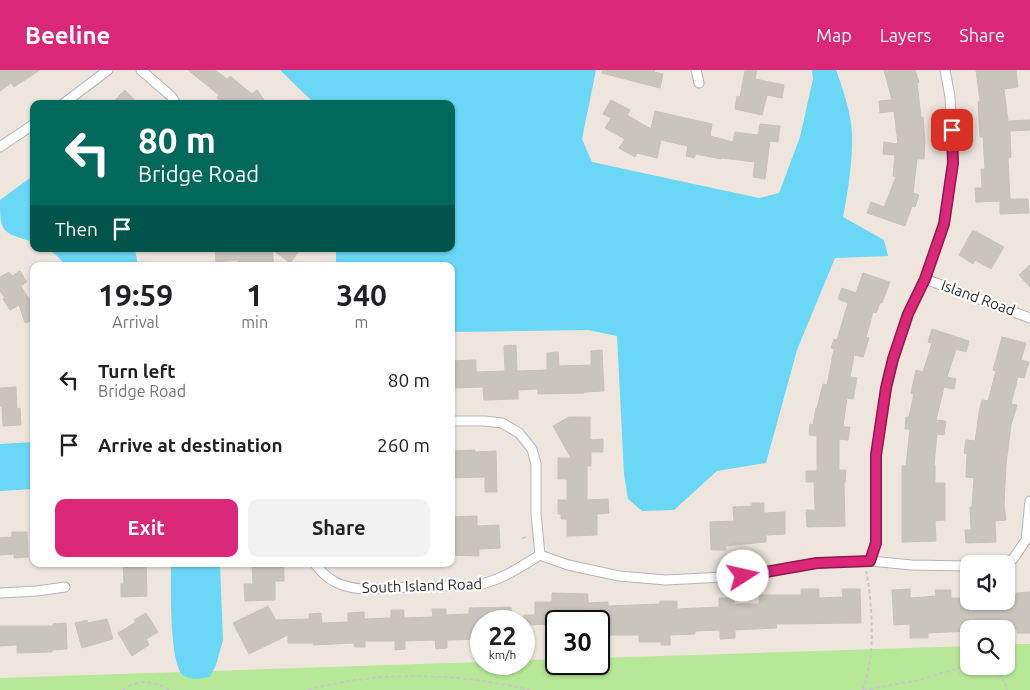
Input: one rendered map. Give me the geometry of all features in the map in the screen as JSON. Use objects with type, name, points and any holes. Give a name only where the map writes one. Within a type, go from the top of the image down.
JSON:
[{"type":"street","points":[[68,100],[108,70]]},
{"type":"street","points":[[141,70],[174,100]]},
{"type":"street","points":[[696,70],[699,83]]},
{"type":"street","points":[[868,565],[876,543],[876,455],[886,388],[893,359],[908,314],[925,279],[944,224],[953,163],[950,97],[944,70]]},
{"type":"street","points":[[0,134],[3,144],[30,127]]},
{"type":"street","name":"Island Road","points":[[925,279],[1030,318]]},
{"type":"street","points":[[455,421],[502,423],[519,433],[532,449],[536,464],[536,513],[540,555],[568,565],[619,576],[666,580],[743,576],[817,563],[960,566]]},
{"type":"street","points":[[1015,556],[1026,540],[1030,502]]},
{"type":"street","name":"South Island Road","points":[[318,567],[326,577],[346,588],[476,585],[502,578],[540,555]]},
{"type":"street","points":[[0,593],[65,587]]},
{"type":"path","points":[[868,565],[871,654],[863,690],[915,681],[960,667]]},
{"type":"path","points":[[999,675],[1007,690]]},
{"type":"path","points":[[308,690],[371,678],[402,676],[472,678],[530,690]]},
{"type":"path","points":[[123,690],[134,683],[150,682],[157,683],[169,690]]},
{"type":"path","points":[[502,684],[504,690]]},
{"type":"green space","points":[[1015,644],[1030,644],[1030,690],[0,690],[0,678],[470,662],[470,675],[535,675],[535,660],[545,659],[545,675],[610,675],[610,658],[960,646],[960,675],[1015,675]]},
{"type":"water","points":[[280,70],[596,70],[582,139],[592,162],[759,198],[779,193],[800,137],[813,79],[812,70],[836,70],[844,93],[852,133],[850,175],[843,217],[884,240],[888,256],[835,258],[797,350],[766,463],[717,471],[674,510],[642,511],[628,499],[624,474],[617,336],[588,330],[455,332],[455,262],[336,262],[336,252],[455,252],[455,100],[311,100]]},
{"type":"water","points":[[30,178],[30,241],[15,236],[5,230],[1,219],[0,200]]},
{"type":"water","points":[[51,252],[136,252],[137,262],[63,262]]},
{"type":"water","points":[[30,442],[30,489],[0,491],[0,444]]},
{"type":"water","points":[[171,567],[220,567],[223,640],[216,665],[210,677],[189,678],[183,675],[178,668],[173,640]]},
{"type":"building","points":[[0,70],[40,70],[14,87],[11,83],[0,91]]},
{"type":"building","points":[[188,70],[215,70],[227,79],[230,76],[252,94],[257,90],[264,100],[219,100],[217,98],[219,95]]},
{"type":"building","points":[[603,70],[655,70],[654,72],[663,74],[660,88],[602,73]]},
{"type":"building","points":[[745,70],[757,70],[755,79],[784,85],[782,98],[767,95],[762,115],[735,109],[737,96],[740,97]]},
{"type":"building","points":[[884,70],[915,70],[919,82],[917,83],[925,141],[924,159],[917,159],[913,193],[919,195],[915,207],[912,206],[905,226],[867,213],[871,202],[884,207],[896,177],[893,176],[895,155],[883,154],[884,142],[898,144],[894,111],[880,113],[879,101],[892,100]]},
{"type":"building","points":[[976,70],[1016,70],[1018,87],[1004,89],[1008,121],[1030,120],[1030,130],[1010,131],[1011,157],[1008,158],[1010,199],[1028,199],[1029,213],[1000,214],[1000,201],[976,202],[975,188],[982,188],[981,169],[985,169],[983,137],[980,137],[978,102],[980,101]]},
{"type":"building","points":[[125,90],[134,100],[115,100]]},
{"type":"building","points":[[611,100],[630,110],[627,115],[651,129],[655,111],[712,124],[710,136],[733,142],[735,132],[758,135],[760,124],[780,126],[778,142],[770,141],[765,179],[753,177],[755,162],[721,159],[696,154],[694,158],[686,156],[688,146],[661,140],[657,158],[637,153],[635,157],[619,148],[625,139],[605,128],[611,118],[603,114]]},
{"type":"building","points":[[973,230],[1004,247],[991,269],[975,260],[973,264],[959,255]]},
{"type":"building","points":[[215,252],[272,252],[274,262],[238,262],[238,260],[216,262]]},
{"type":"building","points":[[276,252],[299,252],[289,262]]},
{"type":"building","points":[[1030,265],[1030,287],[1019,275]]},
{"type":"building","points":[[20,271],[27,282],[21,286],[30,301],[30,321],[25,323],[19,305],[10,310],[3,299],[5,298],[0,291],[0,277],[9,272],[12,276]]},
{"type":"building","points":[[863,273],[890,282],[882,303],[880,303],[876,313],[873,312],[866,337],[869,338],[863,357],[854,355],[850,377],[857,378],[853,399],[847,398],[843,427],[850,427],[848,440],[839,439],[839,470],[846,470],[844,483],[845,526],[807,527],[806,510],[815,510],[814,482],[806,482],[806,471],[817,471],[817,436],[809,435],[810,424],[813,425],[823,384],[827,385],[834,349],[831,348],[834,339],[837,340],[848,303],[838,299],[842,288],[856,293]]},
{"type":"building","points":[[932,329],[969,341],[966,352],[956,349],[947,377],[956,379],[954,389],[944,387],[936,420],[946,421],[944,435],[937,434],[934,465],[935,483],[945,483],[945,520],[935,521],[936,541],[902,542],[902,466],[906,466],[910,429],[905,429],[906,417],[909,417],[914,394],[911,393],[916,370],[923,372],[932,343],[928,342]]},
{"type":"building","points":[[1002,337],[1026,343],[1021,360],[1029,362],[1024,378],[1018,377],[1011,404],[1017,405],[1011,425],[1006,464],[1004,505],[1006,520],[995,521],[996,542],[966,543],[965,530],[971,530],[970,507],[972,507],[974,478],[966,477],[967,454],[964,453],[966,440],[975,441],[980,407],[982,400],[988,401],[996,371],[993,370]]},
{"type":"building","points":[[516,345],[517,371],[547,370],[547,353],[558,352],[559,366],[591,365],[591,351],[602,350],[604,391],[538,394],[538,389],[518,390],[518,399],[484,400],[483,387],[455,388],[455,361],[476,360],[476,372],[505,371],[504,346]]},
{"type":"building","points":[[16,387],[17,409],[20,408],[21,425],[3,426],[0,388]]},
{"type":"building","points":[[569,417],[590,417],[590,440],[603,439],[603,452],[591,452],[591,466],[587,466],[587,500],[608,499],[609,513],[597,514],[597,535],[567,536],[567,519],[561,519],[561,514],[558,514],[558,500],[567,500],[567,479],[558,479],[558,458],[571,458],[553,426]]},
{"type":"building","points":[[455,451],[496,451],[497,492],[485,492],[485,477],[455,478]]},
{"type":"building","points":[[752,503],[764,503],[764,513],[785,512],[785,534],[766,535],[766,542],[725,546],[726,550],[711,550],[710,522],[734,521],[733,507],[752,506]]},
{"type":"building","points":[[477,516],[477,526],[499,525],[500,548],[479,549],[479,556],[455,555],[455,517]]},
{"type":"building","points":[[12,532],[27,532],[28,557],[14,558],[14,554],[0,555],[0,538],[12,537]]},
{"type":"building","points":[[123,567],[146,567],[147,596],[121,597],[121,584],[124,584]]},
{"type":"building","points":[[252,567],[284,567],[284,581],[275,581],[275,600],[245,601],[244,584],[253,584]]},
{"type":"building","points":[[801,589],[819,589],[819,598],[843,597],[842,589],[860,589],[861,623],[776,624],[777,628],[735,630],[735,638],[720,639],[720,630],[695,631],[695,634],[670,635],[670,645],[661,645],[661,642],[639,642],[639,635],[610,635],[610,610],[545,610],[545,624],[535,625],[535,602],[552,602],[552,593],[588,594],[588,603],[608,602],[608,606],[660,604],[660,601],[677,601],[677,609],[719,607],[719,598],[734,598],[734,604],[759,604],[759,595],[801,595]]},
{"type":"building","points":[[910,589],[910,598],[936,596],[935,590],[951,590],[951,598],[960,598],[960,610],[1015,610],[1016,593],[1030,592],[1030,633],[1017,633],[1015,620],[960,620],[960,631],[928,633],[928,638],[910,638],[910,624],[894,625],[892,590]]},
{"type":"building","points":[[268,606],[276,620],[309,619],[309,614],[321,613],[322,623],[348,622],[348,613],[364,612],[364,619],[391,618],[391,610],[404,610],[404,618],[433,617],[432,609],[446,609],[446,615],[469,614],[469,608],[511,607],[511,610],[470,610],[470,639],[447,640],[447,648],[436,649],[435,640],[405,641],[405,649],[395,650],[395,641],[365,641],[365,647],[355,647],[354,643],[313,645],[313,643],[288,643],[288,635],[249,654],[233,623]]},
{"type":"building","points":[[146,613],[158,632],[146,639],[149,645],[132,656],[118,633],[136,622],[134,620]]},
{"type":"building","points":[[107,619],[113,639],[82,648],[75,623],[87,620],[88,623]]},
{"type":"building","points":[[66,623],[67,649],[52,650],[52,652],[17,653],[17,645],[0,646],[0,626],[53,626],[53,624]]},
{"type":"route","points":[[743,576],[817,563],[870,561],[876,543],[876,455],[886,388],[893,359],[908,314],[925,279],[944,224],[953,163],[952,130]]}]
